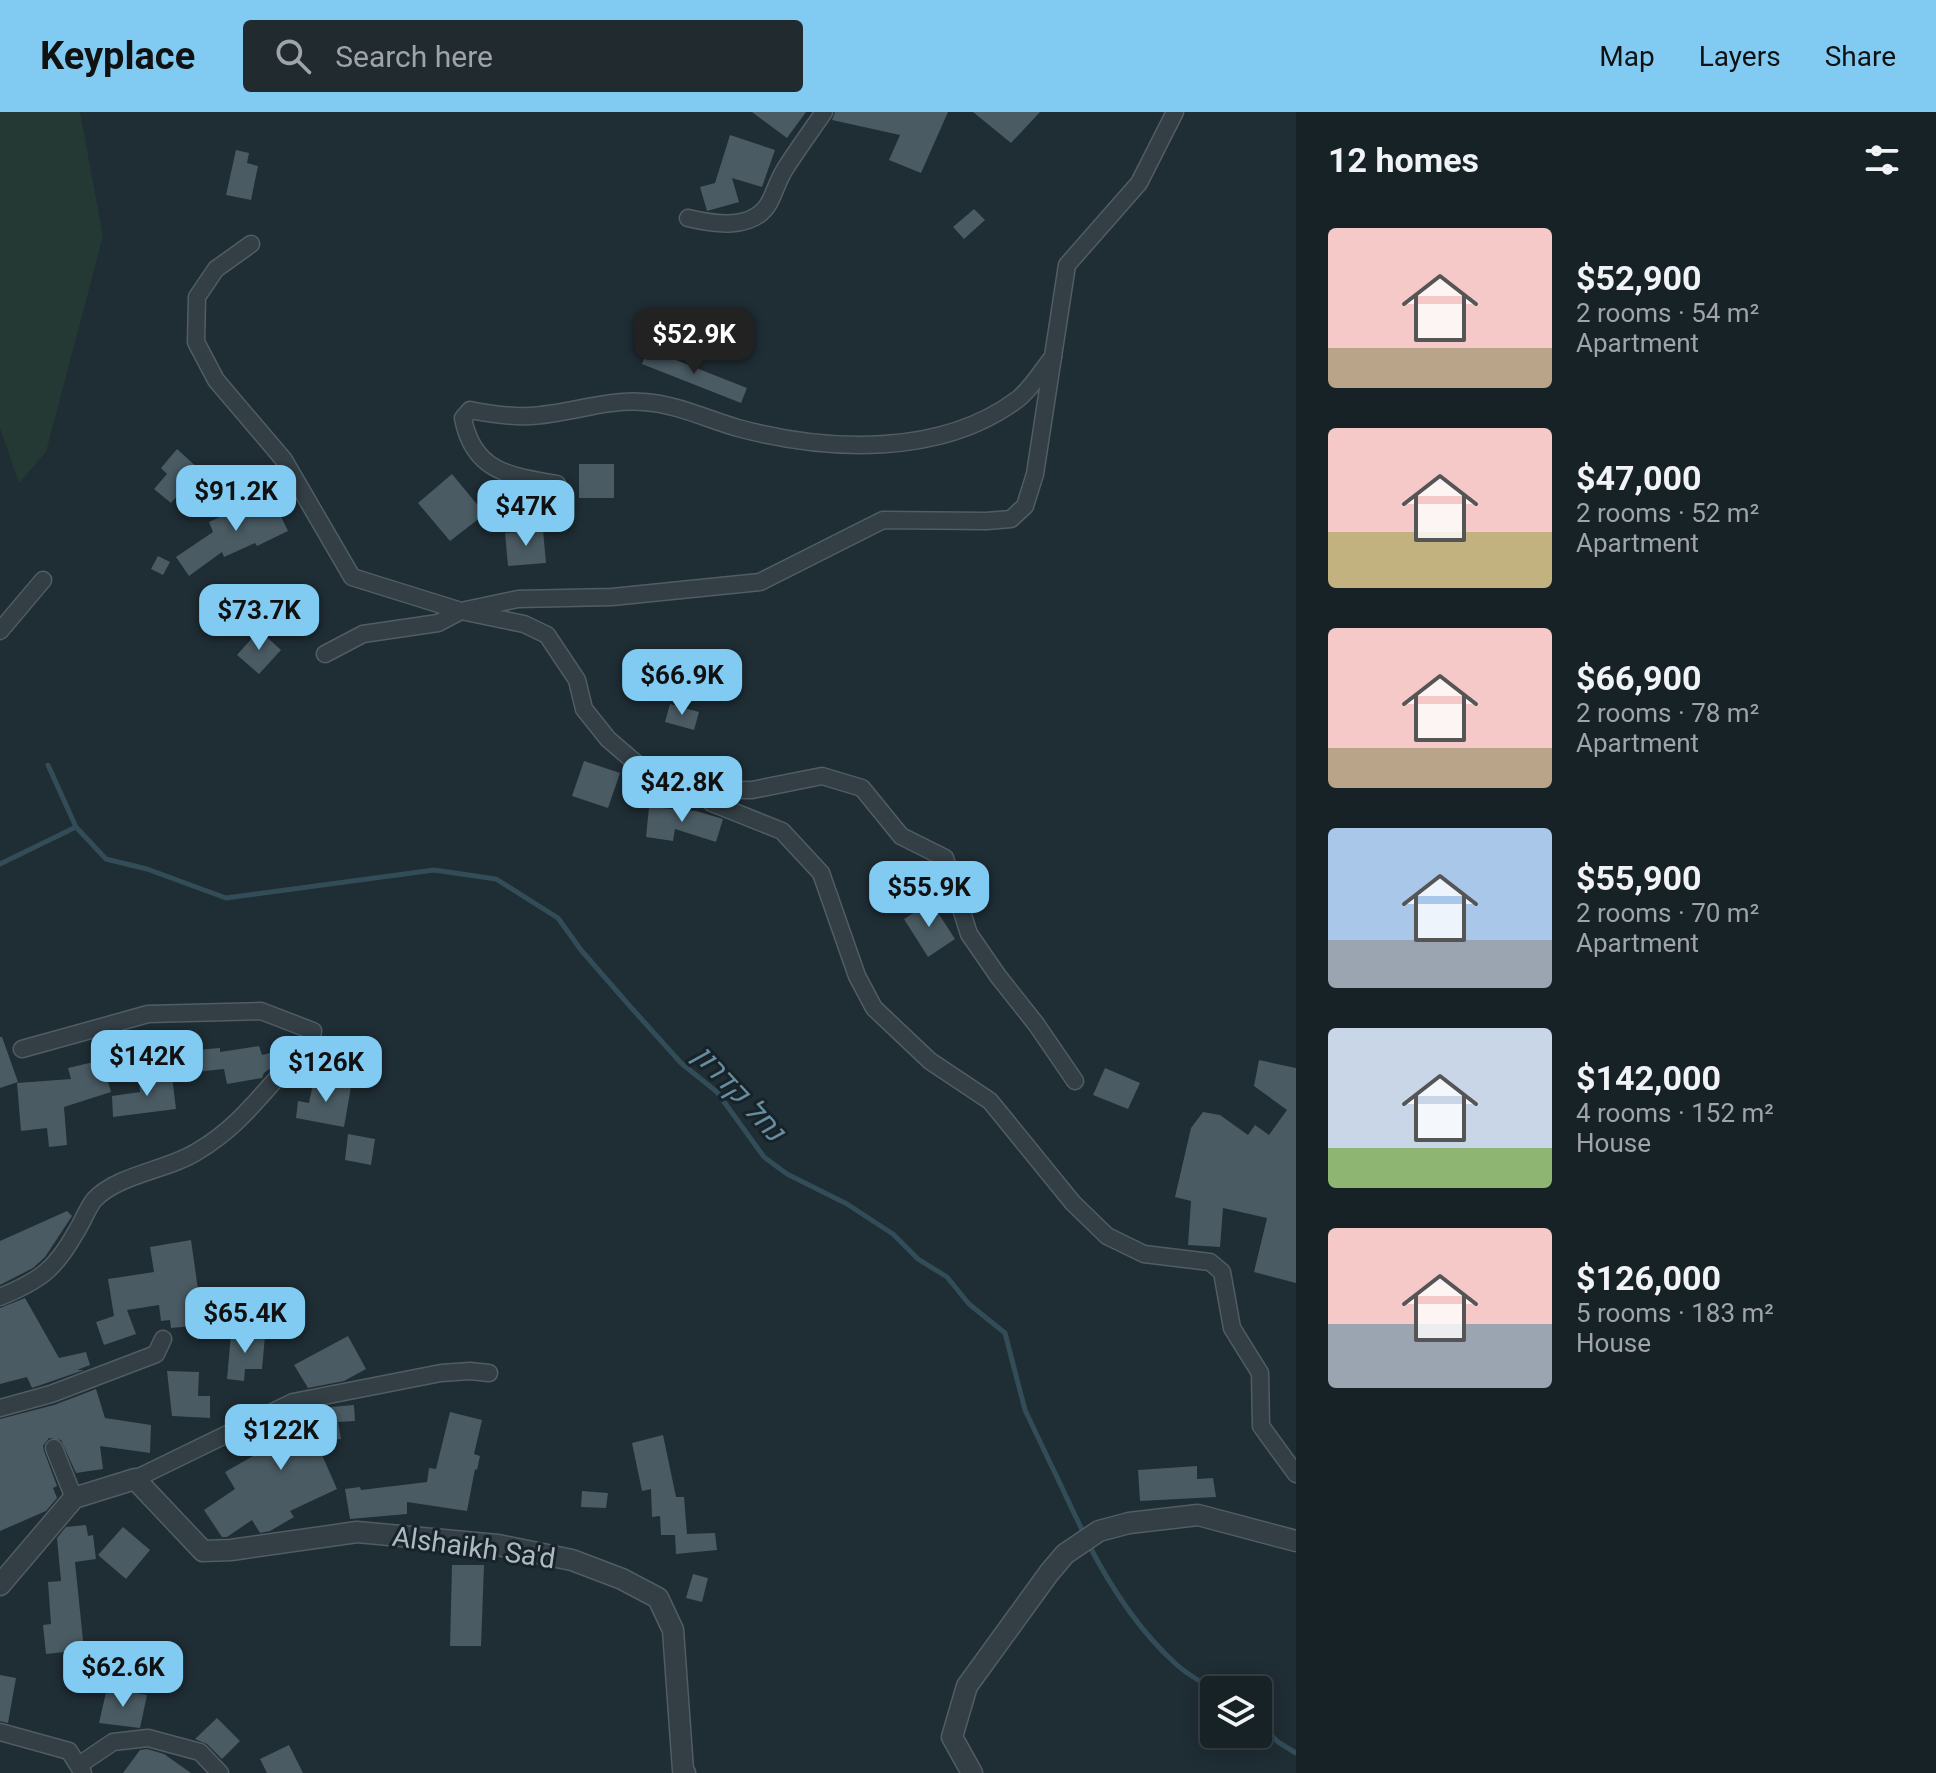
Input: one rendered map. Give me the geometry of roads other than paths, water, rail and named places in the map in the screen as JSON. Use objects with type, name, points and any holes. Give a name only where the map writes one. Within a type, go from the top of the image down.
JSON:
[{"type":"street","points":[[688,218],[717,225],[760,214],[768,205],[783,171],[824,112]]},
{"type":"street","points":[[325,654],[363,634],[438,623],[461,611],[518,599],[612,597],[760,582],[883,520],[1011,519],[1025,506],[1035,474],[1067,265],[1139,183],[1175,112]]},
{"type":"street","points":[[251,244],[216,269],[197,297],[196,342],[216,380],[284,460],[352,577],[461,611],[524,624],[547,635],[577,680],[584,709],[608,739],[637,764],[710,790],[752,790],[822,776],[862,788],[901,836],[945,858],[969,934],[1075,1081]]},
{"type":"street","points":[[557,484],[515,477],[496,470],[478,453],[466,434],[463,418],[470,410],[505,416],[533,416],[615,401],[648,402],[738,428],[799,441],[872,446],[962,431],[1020,398],[1054,355]]},
{"type":"street","points":[[0,631],[43,580]]},
{"type":"street","points":[[710,790],[712,803],[782,831],[821,873],[857,976],[874,1008],[930,1061],[990,1101],[1073,1203],[1107,1236],[1144,1254],[1210,1262],[1222,1272],[1232,1328],[1260,1373],[1261,1426],[1296,1474]]},
{"type":"street","points":[[0,1297],[32,1284],[62,1258],[93,1201],[110,1188],[197,1152],[249,1113],[284,1072],[305,1056],[312,1045],[313,1031],[261,1011],[148,1014],[22,1049]]},
{"type":"street","points":[[0,1408],[51,1394],[156,1354],[163,1339]]},
{"type":"street","points":[[0,1585],[74,1498],[135,1479],[293,1402],[441,1373],[489,1373]]},
{"type":"street","points":[[54,1448],[74,1498]]},
{"type":"street","name":"Alshaikh Sa'd","points":[[135,1479],[203,1551],[231,1550],[357,1532],[498,1545],[572,1560],[622,1579],[658,1598],[673,1630],[685,1773]]},
{"type":"street","points":[[972,1773],[952,1737],[967,1686],[1065,1554],[1099,1531],[1129,1523],[1198,1515],[1296,1541]]},
{"type":"street","points":[[0,1732],[69,1751],[81,1769],[113,1742],[148,1738],[200,1752],[220,1773]]},
{"type":"waterway","name":"נחל קדרון","points":[[48,765],[76,827],[106,859],[147,869],[226,898],[434,870],[496,879],[558,918],[581,950],[681,1063],[717,1092],[764,1157],[787,1174],[847,1204],[893,1234],[918,1259],[947,1277],[969,1304],[1005,1333],[1025,1410],[1084,1534]]},
{"type":"waterway","points":[[0,864],[76,827]]},
{"type":"waterway","name":"נחל קדרון","points":[[1088,1543],[1116,1592],[1150,1638],[1181,1669],[1200,1681]]},
{"type":"waterway","name":"נחל קדרון","points":[[1272,1736],[1296,1753]]}]
